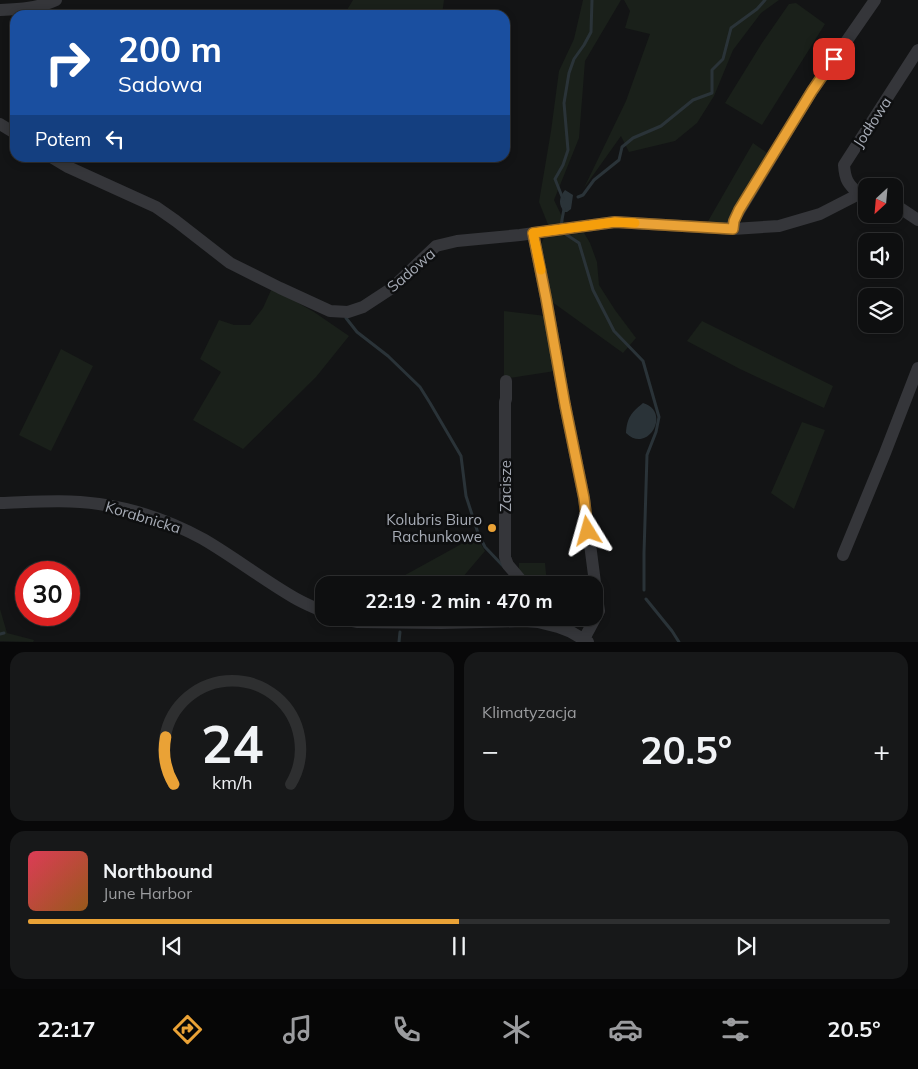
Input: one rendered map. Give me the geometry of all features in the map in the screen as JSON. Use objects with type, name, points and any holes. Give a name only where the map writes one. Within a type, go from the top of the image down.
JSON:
[{"type":"street","points":[[733,229],[739,210],[798,114],[875,0]]},
{"type":"street","points":[[0,10],[53,6]]},
{"type":"street","name":"Jodłowa","points":[[858,190],[848,184],[844,165],[918,50]]},
{"type":"street","name":"Sadowa","points":[[59,162],[68,168],[156,207],[230,263],[330,311],[348,312],[362,307],[392,288],[436,246],[457,241],[615,222],[733,229],[778,226],[820,214],[858,195]]},
{"type":"street","points":[[903,210],[918,220]]},
{"type":"street","points":[[533,233],[584,498],[599,611],[586,640],[555,626]]},
{"type":"street","points":[[843,555],[918,368]]},
{"type":"street","name":"Zacisze","points":[[506,381],[505,558],[517,576]]},
{"type":"street","name":"Korabnicka","points":[[0,503],[67,502],[99,504],[130,510],[183,529],[204,540],[294,598],[315,608]]},
{"type":"shaded area","points":[[353,0],[444,0],[443,10],[347,10]]},
{"type":"shaded area","points":[[583,0],[621,0],[585,61],[579,138],[554,200],[565,223],[549,227],[539,202],[559,71],[574,39]]},
{"type":"shaded area","points":[[624,0],[779,0],[761,13],[733,50],[714,96],[697,123],[675,141],[629,152],[621,136],[584,188],[626,101],[650,34],[625,28],[630,11]]},
{"type":"shaded area","points":[[796,3],[825,24],[762,125],[725,103],[762,43],[789,4]]},
{"type":"shaded area","points":[[753,143],[770,155],[729,223],[707,223]]},
{"type":"shaded area","points":[[565,190],[573,195],[571,209],[567,212],[564,212],[560,203],[560,198]]},
{"type":"shaded area","points":[[584,233],[597,262],[599,285],[636,338],[623,353],[555,304],[550,303],[541,244],[544,238]]},
{"type":"shaded area","points":[[272,288],[314,312],[349,336],[316,377],[243,449],[193,420],[221,372],[200,359],[219,320],[234,325],[250,325],[263,308]]},
{"type":"shaded area","points":[[504,311],[546,316],[555,371],[504,379]]},
{"type":"shaded area","points":[[702,321],[833,386],[824,408],[740,369],[687,341]]},
{"type":"shaded area","points":[[61,349],[93,366],[51,451],[19,435]]},
{"type":"shaded area","points":[[643,403],[651,407],[656,414],[656,422],[654,429],[649,435],[642,439],[634,438],[626,433],[629,419],[633,412]]},
{"type":"shaded area","points":[[802,422],[825,430],[794,509],[771,493]]},
{"type":"shaded area","points":[[476,536],[485,551],[464,576],[403,576]]},
{"type":"shaded area","points":[[519,563],[545,563],[546,576],[522,576],[519,573]]},
{"type":"shaded area","points":[[0,609],[7,633],[34,640],[33,642],[0,641]]},
{"type":"waterway","points":[[563,199],[555,179],[563,165],[568,150],[564,103],[569,73],[574,59],[591,32],[592,0]]},
{"type":"waterway","points":[[578,197],[583,195],[594,180],[619,160],[622,147],[633,138],[661,126],[693,100],[712,93],[712,70],[723,59],[731,28],[757,9],[765,0]]},
{"type":"waterway","points":[[561,225],[564,209]]},
{"type":"waterway","points":[[564,233],[579,243],[593,290],[614,331],[643,361],[659,417],[656,432],[647,455],[644,590]]},
{"type":"waterway","points":[[346,318],[357,332],[388,356],[420,387],[461,456],[466,496],[478,533],[485,547],[504,567]]},
{"type":"waterway","points":[[646,599],[679,642]]},
{"type":"waterway","points":[[399,642],[400,632]]},
{"type":"waterway","points":[[0,634],[4,633]]},
{"type":"slow traffic","points":[[541,270],[533,233],[615,222],[635,223]]},
{"type":"place","name":"Kolubris Biuro Rachunkowe","points":[[492,528]]},
{"type":"route","points":[[588,531],[584,498],[533,233],[615,222],[733,229],[733,224],[739,210],[812,91],[834,59]]}]
